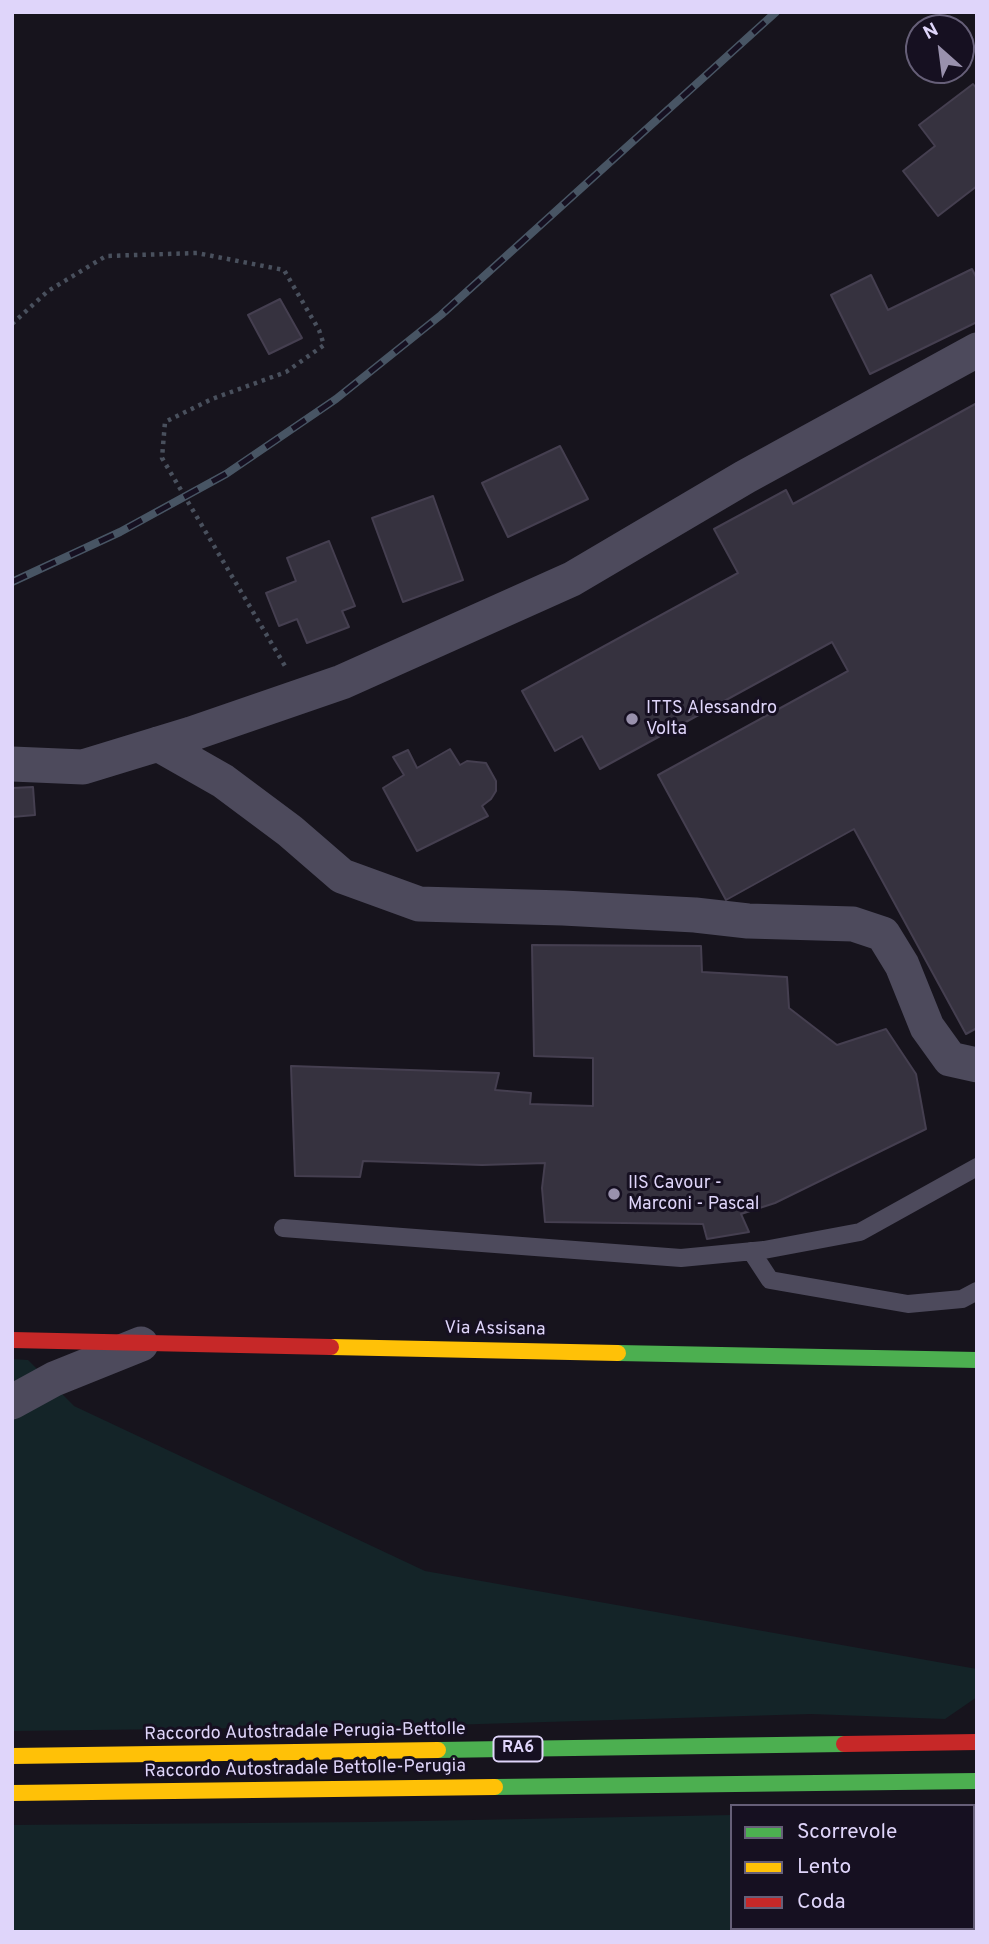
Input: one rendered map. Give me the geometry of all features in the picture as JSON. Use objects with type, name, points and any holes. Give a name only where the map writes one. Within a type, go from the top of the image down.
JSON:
[{"type":"main road","name":"Via Assisana","points":[[12,1340],[977,1360]]},
{"type":"main road","name":"Raccordo Autostradale Perugia-Bettolle","points":[[12,1756],[977,1742]]},
{"type":"main road","name":"Raccordo Autostradale Bettolle-Perugia","points":[[12,1793],[977,1781]]},
{"type":"street","points":[[12,764],[83,767],[342,682],[572,579],[744,477],[977,350]]},
{"type":"street","points":[[158,744],[223,781],[290,831],[342,877],[419,904],[562,908],[695,915],[748,921],[853,924],[883,934],[902,965],[927,1027],[950,1059],[977,1065]]},
{"type":"street","points":[[12,1402],[54,1379],[148,1341]]},
{"type":"street","points":[[906,1360],[977,1353]]},
{"type":"lane","points":[[284,1228],[681,1258],[751,1251],[860,1232],[977,1167]]},
{"type":"lane","points":[[751,1251],[770,1280],[908,1304],[962,1299],[977,1291]]},
{"type":"path","points":[[12,324],[48,291],[106,256],[197,253],[284,270],[319,330],[324,345],[286,372],[212,399],[165,422],[162,458],[302,696]]},
{"type":"shaded area","points":[[12,1359],[28,1360],[74,1406],[425,1571],[977,1669],[977,1697],[945,1719],[811,1714],[414,1726],[12,1731]]},
{"type":"shaded area","points":[[977,1809],[977,1932],[12,1932],[12,1825],[730,1815],[730,1930],[975,1930]]},
{"type":"building","points":[[973,84],[977,89],[977,186],[938,216],[903,171],[935,146],[919,125]]},
{"type":"building","points":[[972,269],[977,279],[977,322],[870,374],[831,295],[871,275],[888,310]]},
{"type":"building","points":[[280,299],[302,338],[269,354],[248,315]]},
{"type":"building","points":[[977,403],[977,1028],[966,1034],[854,829],[726,900],[658,775],[848,671],[832,642],[600,769],[582,736],[555,751],[522,691],[738,573],[714,529],[786,490],[793,504]]},
{"type":"building","points":[[560,446],[588,499],[508,537],[482,483]]},
{"type":"building","points":[[433,496],[463,580],[403,602],[372,518]]},
{"type":"building","points":[[329,541],[355,606],[342,611],[349,627],[307,643],[297,619],[279,626],[266,593],[296,581],[287,558]]},
{"type":"building","points":[[450,749],[460,765],[467,761],[486,763],[496,781],[496,791],[482,806],[488,816],[417,851],[383,788],[404,775],[393,757],[408,750],[417,768]]},
{"type":"building","points":[[33,787],[35,815],[12,817],[12,788]]},
{"type":"building","points":[[532,945],[701,946],[702,972],[787,977],[789,1008],[837,1045],[886,1029],[916,1074],[926,1129],[775,1203],[741,1214],[749,1232],[707,1239],[703,1224],[545,1222],[542,1188],[545,1163],[482,1165],[363,1161],[360,1177],[295,1176],[291,1066],[499,1073],[495,1090],[531,1093],[530,1104],[593,1106],[593,1058],[534,1056]]},
{"type":"railway","points":[[12,582],[120,532],[226,474],[336,399],[441,315],[776,12]]},
{"type":"traffic: fast","points":[[618,1353],[977,1360]]},
{"type":"traffic: fast","points":[[438,1750],[844,1744]]},
{"type":"traffic: fast","points":[[495,1787],[977,1781]]},
{"type":"traffic: slow","points":[[331,1347],[618,1353]]},
{"type":"traffic: slow","points":[[12,1756],[438,1750]]},
{"type":"traffic: slow","points":[[12,1793],[495,1787]]},
{"type":"traffic: jam","points":[[12,1340],[331,1347]]},
{"type":"traffic: jam","points":[[844,1744],[977,1742]]},
{"type":"place","name":"ITTS Alessandro Volta","points":[[632,719]]},
{"type":"place","name":"IIS Cavour - Marconi - Pascal","points":[[614,1194]]}]
